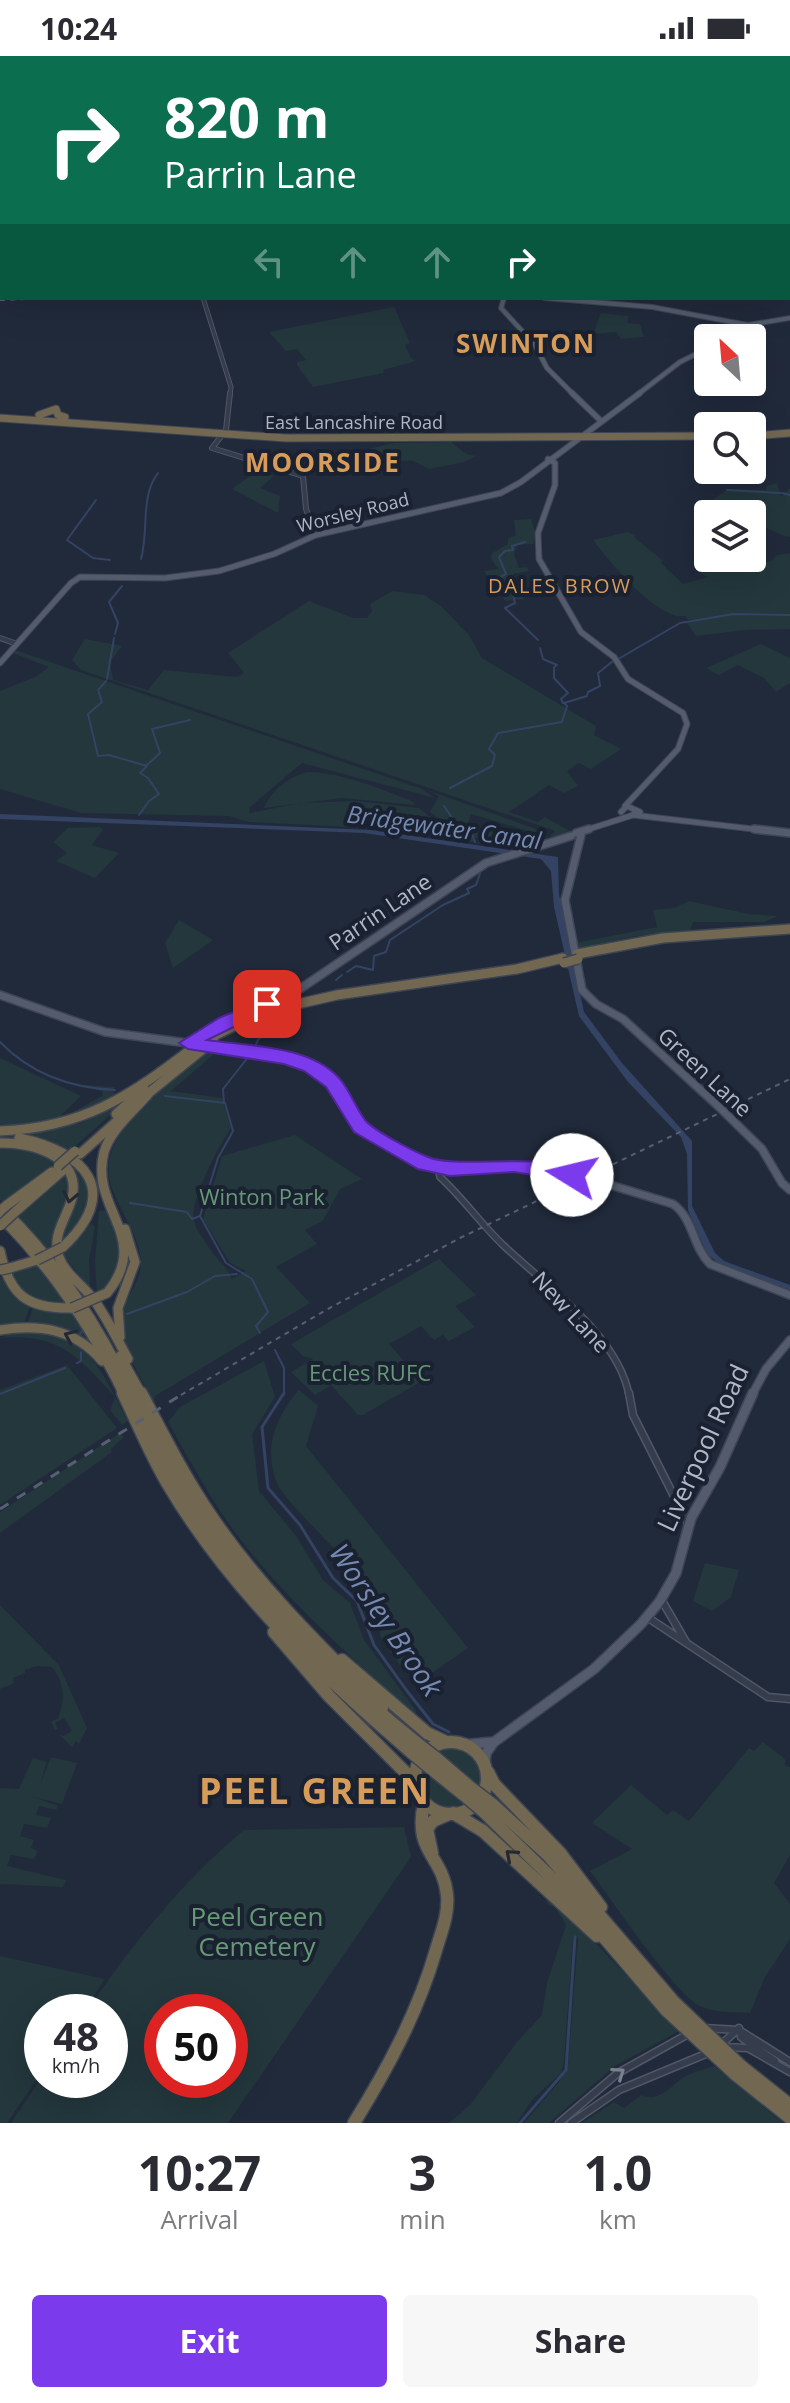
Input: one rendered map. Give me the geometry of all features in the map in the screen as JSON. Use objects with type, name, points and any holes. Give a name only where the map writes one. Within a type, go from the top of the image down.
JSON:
[{"type":"highway","name":"East Lancashire Road","points":[[1,420],[265,440],[562,444],[593,437],[694,437]]},
{"type":"highway","name":"East Lancashire Road","points":[[1,420],[75,422],[221,436],[627,440],[694,438]]},
{"type":"highway","points":[[587,431],[593,437]]},
{"type":"highway","points":[[766,434],[790,432]]},
{"type":"highway","points":[[0,1133],[45,1129],[86,1118],[113,1104],[201,1044],[310,1003],[352,995],[480,983],[578,956],[684,938],[790,931]]},
{"type":"highway","points":[[0,1226],[5,1211],[149,1093],[201,1044]]},
{"type":"highway","points":[[77,1153],[181,1057]]},
{"type":"highway","points":[[0,1251],[8,1282],[21,1297],[46,1307],[72,1308],[107,1293],[122,1276],[126,1258],[103,1179],[102,1161],[108,1144],[149,1093]]},
{"type":"highway","points":[[0,1133],[58,1147],[79,1161],[88,1173],[94,1194],[91,1212],[79,1232],[63,1247],[37,1260],[4,1269]]},
{"type":"highway","points":[[0,1143],[45,1150],[59,1159],[69,1172],[73,1193],[57,1236],[57,1252],[96,1303],[167,1442]]},
{"type":"highway","points":[[103,1179],[135,1255],[133,1273],[117,1316],[118,1332],[128,1361]]},
{"type":"highway","points":[[5,1211],[42,1249],[110,1338],[167,1442],[222,1530],[415,1748]]},
{"type":"highway","points":[[5,1211],[62,1287],[97,1343],[169,1485],[205,1540],[276,1635],[322,1688],[413,1780]]},
{"type":"highway","points":[[88,1310],[177,1482],[226,1554],[305,1644],[415,1748]]},
{"type":"highway","points":[[0,1330],[35,1327],[70,1334],[96,1353],[119,1387]]},
{"type":"highway","points":[[257,1606],[318,1670],[548,1855],[645,1969]]},
{"type":"highway","points":[[307,1629],[432,1737],[475,1752],[507,1796],[569,1864],[669,2005],[736,2075],[790,2118]]},
{"type":"highway","points":[[457,1744],[441,1745],[425,1753],[415,1767],[413,1780],[424,1803],[435,1810],[453,1813],[469,1821],[554,1894],[647,1988],[790,2105]]},
{"type":"highway","points":[[435,1864],[426,1836],[427,1829],[436,1818],[469,1809],[480,1801],[488,1785],[486,1768]]},
{"type":"highway","points":[[354,2123],[400,2048],[434,1957],[447,1900],[445,1884],[420,1838],[424,1803]]},
{"type":"highway","points":[[488,1808],[561,1887],[647,1988]]},
{"type":"main road","points":[[505,300],[503,310],[535,345],[547,368],[601,421]]},
{"type":"main road","points":[[570,300],[647,306],[740,324]]},
{"type":"main road","points":[[764,324],[790,318]]},
{"type":"main road","points":[[576,439],[680,362],[694,355]]},
{"type":"main road","name":"Worsley Road","points":[[0,663],[76,579],[102,575],[165,578],[219,571],[274,554],[316,535],[501,493],[523,480],[562,444]]},
{"type":"main road","points":[[548,459],[555,463],[557,476],[540,521],[538,557],[579,631],[617,661],[628,679],[685,714],[687,730],[666,766],[631,798],[616,820]]},
{"type":"main road","points":[[631,798],[633,812]]},
{"type":"main road","points":[[623,809],[649,816],[790,833]]},
{"type":"main road","points":[[576,838],[633,812]]},
{"type":"main road","name":"Parrin Lane","points":[[201,1044],[236,1016],[291,995],[479,867],[506,854],[576,838]]},
{"type":"main road","name":"Green Lane","points":[[576,838],[565,900],[583,992],[599,1006],[623,1019],[762,1149],[782,1183],[790,1190]]},
{"type":"main road","points":[[0,995],[105,1032],[286,1058],[311,1066],[332,1082],[360,1127],[421,1162],[438,1168],[514,1165],[596,1179],[653,1196],[685,1213],[700,1251],[710,1264],[790,1295]]},
{"type":"main road","name":"Liverpool Road","points":[[494,1742],[582,1678],[661,1599],[675,1576],[688,1524],[718,1470],[755,1386],[767,1365],[790,1340]]},
{"type":"main road","points":[[457,1744],[494,1742]]},
{"type":"main road","points":[[486,1768],[486,1753],[494,1742]]},
{"type":"street","points":[[204,300],[231,386],[232,399],[221,436],[213,448],[303,476],[306,509],[316,535]]},
{"type":"street","points":[[0,638],[16,645]]},
{"type":"street","name":"New Lane","points":[[438,1168],[440,1177],[502,1244],[549,1284],[607,1346],[627,1382],[633,1415],[678,1510],[688,1524]]},
{"type":"street","points":[[678,1510],[686,1513],[695,1510]]},
{"type":"street","points":[[661,1599],[686,1643]]},
{"type":"street","points":[[646,1617],[768,1697],[790,1699]]},
{"type":"street","points":[[664,1628],[674,1620]]},
{"type":"street","points":[[559,2123],[591,2093],[651,2053],[698,2029],[720,2025],[739,2028],[790,2062]]},
{"type":"street","points":[[718,2049],[739,2028]]},
{"type":"street","points":[[739,2028],[741,2037],[769,2055],[778,2065]]},
{"type":"street","points":[[571,2123],[619,2090],[730,2044],[746,2046],[790,2072]]},
{"type":"green space","points":[[394,307],[410,343],[405,345],[411,358],[416,361],[383,370],[384,373],[313,387],[297,365],[297,362],[306,360],[297,349],[286,351],[269,332]]},
{"type":"green space","points":[[601,313],[629,316],[627,323],[640,324],[644,337],[621,339],[616,332],[593,334]]},
{"type":"green space","points":[[451,442],[466,454],[476,456],[464,462],[429,469],[413,461],[372,460],[364,450],[394,443]]},
{"type":"green space","points":[[257,471],[274,476],[260,488],[280,496],[278,513],[232,489]]},
{"type":"green space","points":[[777,483],[781,497],[790,488],[790,537],[766,528],[766,500],[712,500],[728,489],[766,490],[766,486]]},
{"type":"green space","points":[[531,519],[535,532],[533,544],[517,545],[514,554],[519,568],[527,567],[529,571],[513,574],[524,599],[505,601],[484,571],[498,569],[491,558],[492,553],[516,535],[514,520]]},
{"type":"green space","points":[[628,532],[636,535],[634,537],[662,560],[661,563],[683,584],[708,577],[700,573],[766,572],[766,562],[777,555],[790,553],[790,629],[696,636],[687,623],[734,614],[688,620],[685,616],[661,609],[622,575],[593,540]]},
{"type":"green space","points":[[392,591],[424,595],[441,606],[469,635],[482,658],[596,726],[594,735],[621,749],[591,769],[579,763],[567,771],[578,786],[564,793],[549,785],[509,812],[538,822],[545,817],[570,831],[552,837],[553,830],[81,670],[72,660],[85,639],[122,646],[110,662],[113,680],[148,690],[164,670],[237,677],[244,673],[228,653],[309,601],[353,618],[367,618],[372,611],[370,604]]},
{"type":"green space","points":[[761,644],[790,658],[790,683],[776,692],[764,678],[738,665],[719,675],[706,668]]},
{"type":"green space","points":[[15,650],[422,789],[435,798],[302,763],[250,807],[249,813],[301,803],[356,801],[419,808],[441,826],[449,827],[449,833],[440,838],[371,828],[249,822],[229,816],[81,813],[0,789],[0,691],[35,677],[49,667],[13,653]]},
{"type":"green space","points":[[309,772],[360,782],[416,805],[342,798],[264,808],[282,784]]},
{"type":"green space","points":[[427,790],[539,830],[548,837],[471,814],[468,824],[517,830],[542,842],[477,843],[482,838],[475,838],[470,831],[474,842],[460,841],[451,834],[451,827],[463,821],[453,821],[455,823],[448,826],[430,812],[439,796]]},
{"type":"green space","points":[[68,828],[103,829],[92,845],[119,853],[95,878],[56,861],[67,853],[53,842]]},
{"type":"green space","points":[[689,901],[749,914],[778,916],[764,922],[693,922],[690,931],[636,936],[576,949],[575,943],[657,927],[653,910],[674,908]]},
{"type":"green space","points":[[179,920],[213,940],[173,968],[165,943]]},
{"type":"green space","name":"Winton Park","points":[[212,1049],[216,1049],[213,1055],[171,1091],[222,1098],[231,1128],[200,1188],[194,1221],[232,1279],[246,1271],[230,1263],[203,1219],[222,1156],[295,1135],[362,1179],[340,1189],[323,1221],[305,1230],[317,1244],[276,1267],[310,1303],[155,1396],[154,1404],[130,1357],[122,1331],[124,1307],[137,1280],[141,1262],[133,1234],[112,1188],[109,1168],[113,1148],[140,1109]]},
{"type":"green space","points":[[0,1058],[81,1096],[53,1123],[102,1096],[103,1092],[83,1085],[115,1087],[114,1093],[119,1096],[91,1111],[62,1121],[47,1125],[32,1127],[0,1128]]},
{"type":"green space","points":[[136,1092],[71,1150],[48,1140],[21,1135],[82,1123]]},
{"type":"green space","points":[[0,1145],[27,1148],[57,1162],[4,1203],[0,1200]]},
{"type":"green space","points":[[77,1163],[87,1189],[88,1208],[60,1246],[74,1198],[71,1168]]},
{"type":"green space","points":[[65,1173],[70,1190],[54,1249],[49,1252],[16,1217]]},
{"type":"green space","points":[[108,1210],[118,1234],[120,1256],[113,1277],[97,1296],[95,1261],[99,1211]]},
{"type":"green space","points":[[91,1223],[95,1227],[89,1260],[90,1287],[61,1253],[80,1238]]},
{"type":"green space","name":"Eccles RUFC","points":[[439,1259],[476,1295],[455,1306],[475,1327],[449,1341],[443,1335],[434,1340],[421,1326],[389,1344],[422,1381],[358,1415],[331,1385],[315,1395],[291,1372],[313,1359],[303,1356],[291,1344]]},
{"type":"green space","points":[[39,1264],[70,1305],[49,1304],[34,1299],[8,1273]]},
{"type":"green space","points":[[0,1275],[12,1294],[30,1307],[23,1325],[0,1327]]},
{"type":"green space","points":[[33,1308],[54,1312],[73,1311],[97,1351],[27,1325]]},
{"type":"green space","points":[[39,1332],[73,1344],[95,1363],[115,1397],[66,1350],[38,1339],[0,1338],[14,1333]]},
{"type":"green space","points":[[264,1361],[275,1397],[252,1434],[259,1491],[296,1536],[323,1580],[350,1603],[364,1640],[417,1712],[413,1714],[306,1613],[247,1548],[215,1502],[168,1422],[180,1407]]},
{"type":"green space","points":[[67,1365],[117,1428],[0,1505],[0,1390]]},
{"type":"green space","points":[[299,1390],[318,1406],[306,1446],[468,1648],[429,1675],[406,1674],[380,1636],[382,1607],[333,1563],[336,1551],[279,1488],[272,1468],[274,1432],[284,1410]]},
{"type":"green space","points":[[115,1397],[128,1421],[122,1425],[110,1410]]},
{"type":"green space","points":[[120,1433],[124,1437],[111,1449],[112,1452],[0,1533],[0,1512]]},
{"type":"green space","points":[[705,1563],[739,1570],[731,1597],[712,1611],[693,1601]]},
{"type":"green space","points":[[0,1605],[59,1665],[87,1728],[79,1744],[76,1741],[72,1747],[58,1733],[63,1736],[72,1731],[64,1718],[55,1723],[58,1729],[55,1730],[51,1722],[58,1718],[63,1698],[59,1679],[52,1667],[37,1666],[25,1670],[25,1673],[13,1678],[14,1683],[0,1689]]},
{"type":"green space","points":[[763,1742],[785,1759],[785,1766],[790,1767],[790,1855],[774,1883],[790,1904],[790,1939],[764,1979],[750,2013],[711,2010],[689,1998],[675,1983],[590,1871],[632,1849],[592,1823],[631,1785],[667,1815],[673,1810],[689,1821],[749,1748],[754,1751]]},
{"type":"green space","points":[[455,1747],[470,1751],[479,1760],[484,1772],[482,1788],[436,1750]]},
{"type":"green space","points":[[51,1757],[77,1763],[62,1804],[34,1797],[58,1806],[56,1810],[39,1806],[36,1815],[51,1818],[47,1828],[24,1824],[20,1836],[34,1840],[31,1848],[38,1851],[34,1859],[11,1855],[7,1866],[66,1880],[63,1887],[0,1884],[0,1788],[19,1789],[33,1758],[47,1762],[40,1784]]},
{"type":"green space","points":[[420,1767],[465,1803],[450,1808],[427,1800],[419,1787]]},
{"type":"green space","name":"Peel Green Cemetery","points":[[404,1827],[411,1857],[248,2094],[248,1994],[144,1994],[144,2098],[245,2098],[228,2123],[11,2123],[28,2098],[128,2098],[128,1994],[99,1994],[159,1915],[244,1830]]},
{"type":"green space","points":[[544,1895],[679,2031],[615,2066],[549,2123],[524,2123],[559,2082],[568,2065],[578,1938],[573,1937],[561,2073],[532,2100],[517,2123],[449,2123],[470,2105],[517,2042],[542,2015],[547,1983],[566,1925],[555,1907],[548,1905]]},
{"type":"green space","points":[[0,1956],[105,1979],[95,1994],[24,1994],[24,2098],[7,2123],[0,2123]]},
{"type":"green space","points":[[714,2066],[783,2123],[582,2123],[614,2102],[624,2108],[641,2095],[655,2097],[682,2078]]},
{"type":"water","points":[[0,814],[371,830],[558,857],[559,894],[584,1012],[622,1063],[692,1141],[692,1206],[715,1253],[724,1261],[790,1285],[790,1290],[724,1267],[707,1254],[688,1210],[687,1154],[681,1137],[628,1082],[579,1016],[554,907],[551,871],[541,859],[364,833],[0,819]]},
{"type":"waterway","points":[[141,559],[149,492],[158,473]]},
{"type":"waterway","points":[[727,490],[780,493]]},
{"type":"waterway","points":[[782,493],[790,495]]},
{"type":"waterway","points":[[96,500],[67,540],[93,558],[110,560]]},
{"type":"waterway","points":[[525,542],[512,546],[513,550],[505,551],[499,557],[506,574],[498,578],[511,586],[515,603],[505,608],[538,640]]},
{"type":"waterway","points":[[115,634],[118,623],[109,602],[122,586]]},
{"type":"waterway","points":[[620,658],[680,623],[734,614],[790,615]]},
{"type":"waterway","points":[[107,679],[114,638]]},
{"type":"waterway","points":[[540,648],[543,659],[557,665],[554,667],[554,678],[568,693],[561,699],[563,703]]},
{"type":"waterway","points":[[450,788],[492,766],[495,755],[489,749],[498,733],[562,722],[567,706],[564,703],[587,696],[588,692],[600,686],[598,673],[613,661]]},
{"type":"waterway","points":[[106,681],[98,690],[102,702],[88,714],[98,756],[109,755],[147,766],[140,773],[148,778],[159,794],[149,801],[139,815]]},
{"type":"waterway","points":[[147,765],[160,753],[152,729],[190,720]]},
{"type":"waterway","name":"Bridgewater Canal","points":[[444,806],[455,822]]},
{"type":"waterway","name":"Bridgewater Canal","points":[[458,824],[471,832],[475,842]]},
{"type":"waterway","points":[[347,972],[356,966],[373,970],[374,956],[386,952],[390,940],[443,905],[469,893],[467,889],[476,885],[480,874]]},
{"type":"waterway","points":[[336,980],[342,975]]},
{"type":"waterway","points":[[254,1049],[258,1040],[277,1024]]},
{"type":"waterway","name":"Worsley Brook","points":[[0,1042],[38,1071],[83,1086],[115,1090]]},
{"type":"waterway","points":[[224,1103],[223,1089],[249,1056]]},
{"type":"waterway","name":"Worsley Brook","points":[[165,1096],[224,1103]]},
{"type":"waterway","name":"Worsley Brook","points":[[200,1216],[218,1158],[233,1131],[224,1103]]},
{"type":"waterway","points":[[130,1203],[187,1212],[192,1219],[200,1216]]},
{"type":"waterway","name":"Worsley Brook","points":[[200,1216],[226,1263],[252,1279],[268,1312],[256,1326],[260,1333]]},
{"type":"waterway","points":[[127,1314],[187,1292],[215,1276],[237,1274]]},
{"type":"waterway","points":[[80,1334],[83,1330]]},
{"type":"waterway","name":"Worsley Brook","points":[[275,1350],[284,1368],[284,1393]]},
{"type":"waterway","points":[[77,1363],[81,1361],[81,1352]]},
{"type":"waterway","points":[[0,1394],[65,1368]]},
{"type":"waterway","name":"Worsley Brook","points":[[284,1393],[262,1427],[268,1488],[300,1525],[333,1578],[357,1601],[374,1645],[407,1691],[433,1724],[449,1732]]},
{"type":"waterway","points":[[520,2123],[566,2070],[575,1937]]},
{"type":"railway","points":[[0,56],[128,56]]},
{"type":"railway","points":[[181,1395],[326,1310],[460,1238],[790,1079]]},
{"type":"railway","points":[[0,1509],[184,1393]]},
{"type":"district","name":"SWINTON","points":[[526,344]]},
{"type":"district","name":"MOORSIDE","points":[[323,463]]},
{"type":"district","name":"DALES BROW","points":[[560,586]]},
{"type":"district","name":"PEEL GREEN","points":[[315,1791]]},
{"type":"route","points":[[267,1004],[236,1016],[188,1043],[286,1058],[311,1066],[332,1082],[360,1127],[425,1164],[450,1169],[514,1165],[572,1175]]}]
